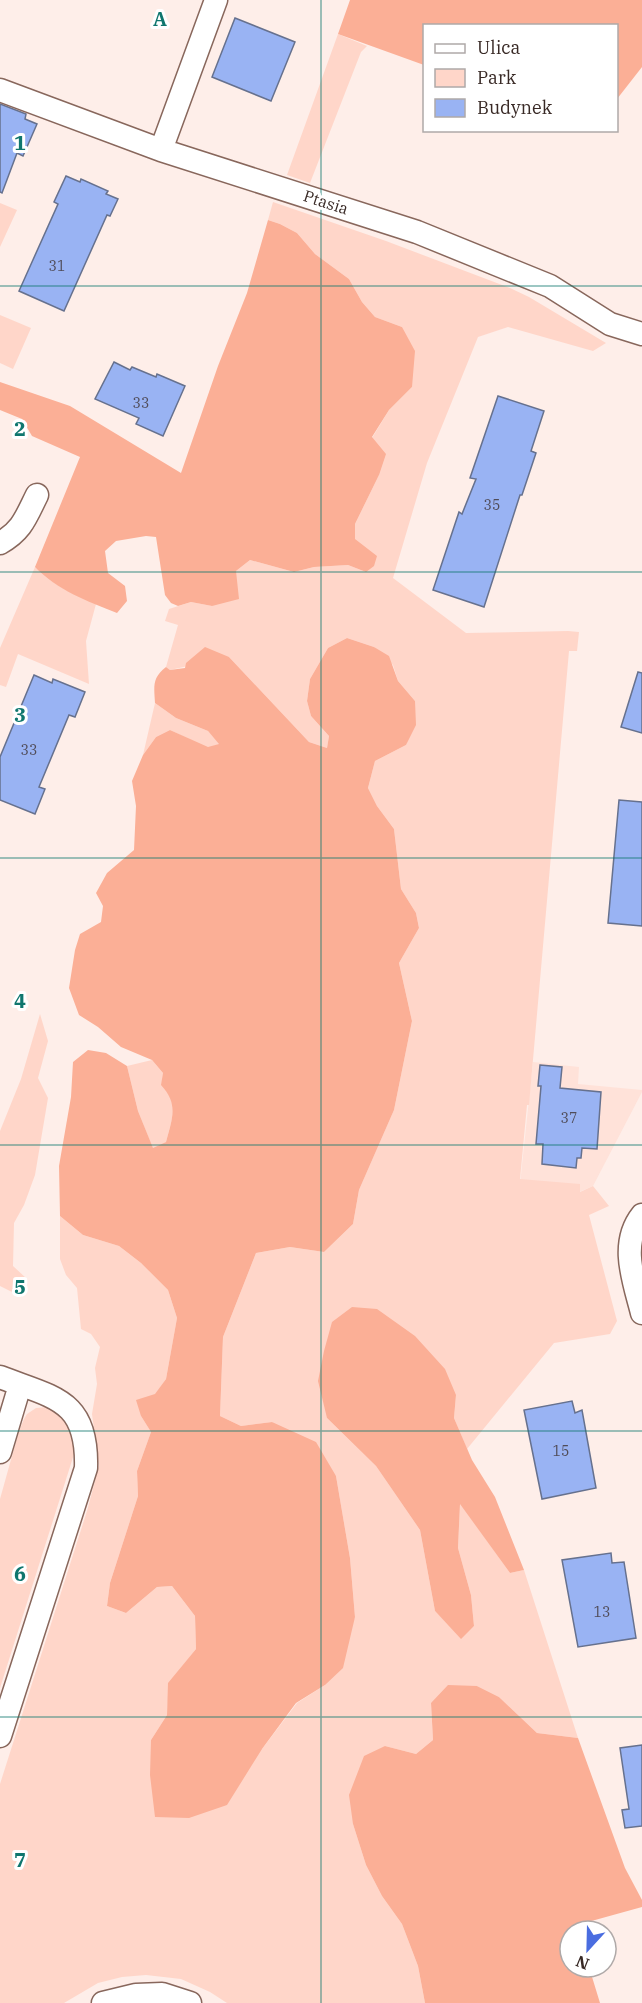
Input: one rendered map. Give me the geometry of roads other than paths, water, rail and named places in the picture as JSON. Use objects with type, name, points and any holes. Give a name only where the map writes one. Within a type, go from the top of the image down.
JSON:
[{"type":"street","points":[[161,150],[216,0]]},
{"type":"street","name":"Ptasia","points":[[0,90],[161,150],[417,232],[550,286],[609,324],[642,334]]},
{"type":"street","points":[[0,543],[16,533],[25,521],[37,495]]},
{"type":"street","points":[[642,1215],[633,1226],[629,1260],[642,1313]]},
{"type":"street","points":[[0,1452],[10,1381],[53,1396],[72,1411],[81,1426],[87,1447],[86,1468],[0,1737]]},
{"type":"street","points":[[103,2003],[162,1994],[190,2003]]}]
